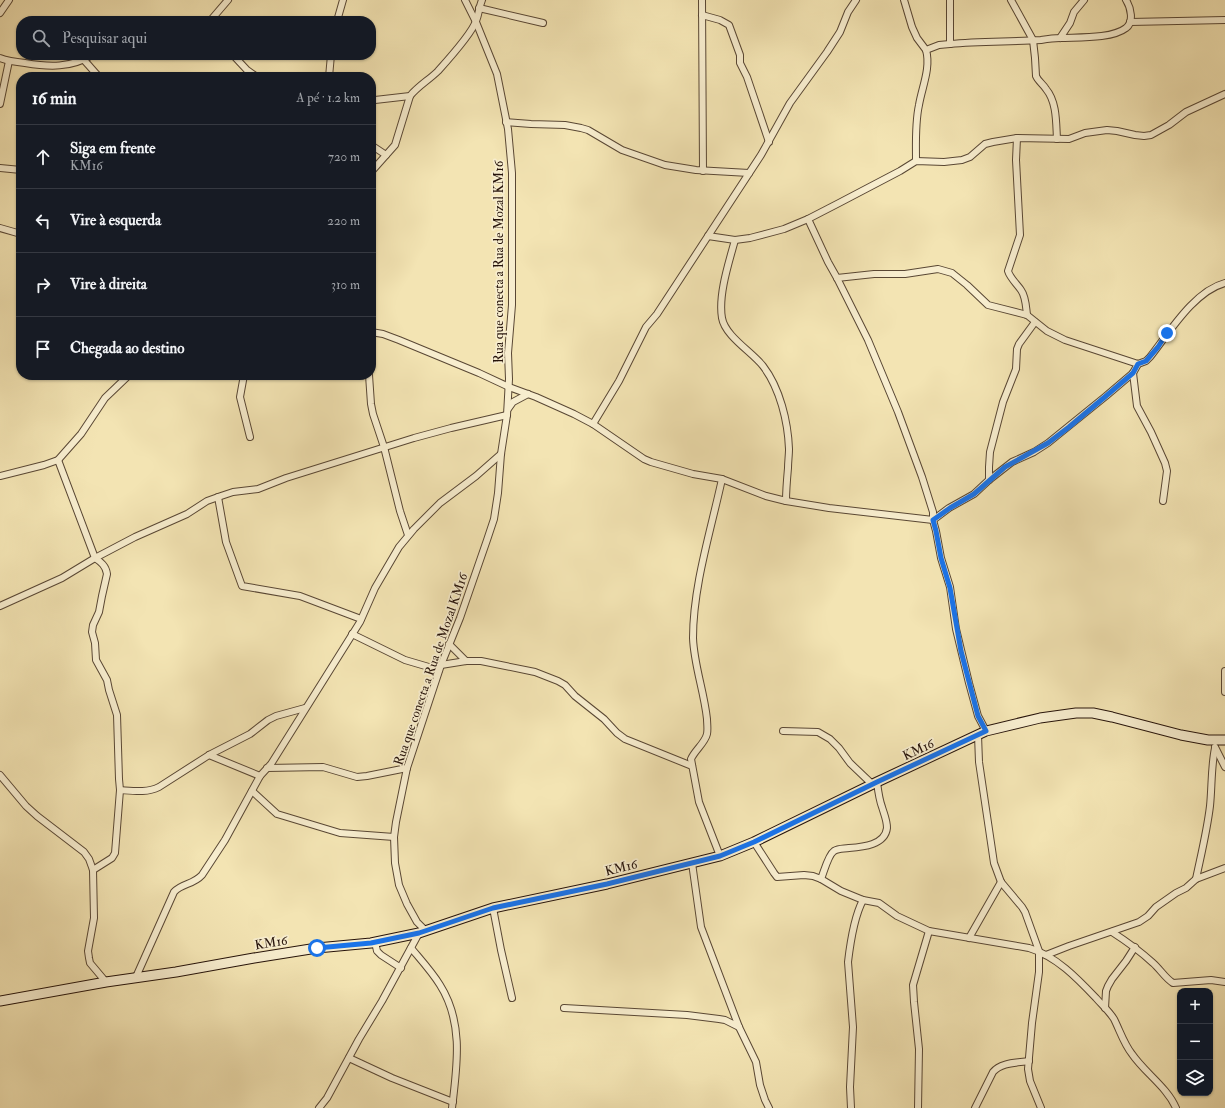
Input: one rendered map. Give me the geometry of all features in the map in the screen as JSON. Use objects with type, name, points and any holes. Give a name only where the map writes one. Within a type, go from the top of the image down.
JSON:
[{"type":"street","points":[[0,13],[9,0]]},
{"type":"street","points":[[214,16],[228,0]]},
{"type":"street","points":[[338,16],[343,0]]},
{"type":"street","name":"Rua que conecta a Rua de Mozal KM16","points":[[423,932],[406,904],[399,885],[395,863],[394,837],[396,822],[406,768],[440,667],[460,618],[494,519],[501,454],[508,412],[508,353],[512,305],[512,173],[506,122],[497,74],[476,22],[465,0]]},
{"type":"street","points":[[376,162],[386,155],[395,145],[410,96],[438,71],[464,41],[476,22],[482,0]]},
{"type":"street","points":[[702,0],[703,171]]},
{"type":"street","points":[[593,424],[619,381],[646,328],[657,314],[749,173],[790,103],[840,32],[848,12],[856,0]]},
{"type":"street","points":[[904,0],[912,27],[917,38],[926,50],[928,62],[918,106],[916,161]]},
{"type":"street","points":[[950,0],[950,44]]},
{"type":"street","points":[[1010,0],[1033,40],[1036,76],[1047,89],[1051,97],[1056,121],[1057,139]]},
{"type":"street","points":[[1060,38],[1070,23],[1074,12],[1084,0]]},
{"type":"street","points":[[926,50],[939,45],[950,44],[1082,38],[1106,35],[1126,28],[1130,22],[1129,4],[1126,0]]},
{"type":"street","points":[[479,8],[543,22]]},
{"type":"street","points":[[702,15],[720,20],[729,25],[740,55],[740,63],[747,77],[768,142]]},
{"type":"street","points":[[1130,22],[1225,20]]},
{"type":"street","points":[[0,58],[9,61],[55,66],[84,60],[95,72]]},
{"type":"street","points":[[238,60],[250,72]]},
{"type":"street","points":[[329,72],[331,60]]},
{"type":"street","points":[[0,104],[9,61]]},
{"type":"street","points":[[708,236],[735,240],[750,238],[784,229],[808,219],[894,175],[916,161],[944,162],[962,160],[970,157],[985,144],[993,142],[1017,138],[1069,139],[1085,133],[1107,130],[1135,135],[1151,135],[1169,125],[1186,112],[1225,94]]},
{"type":"street","points":[[376,100],[410,96]]},
{"type":"street","points":[[506,122],[565,124],[588,130],[622,150],[665,165],[703,171],[749,173]]},
{"type":"street","points":[[1017,138],[1016,160],[1020,235],[1008,271],[1009,275],[1022,292],[1026,304],[1027,315]]},
{"type":"street","points":[[376,148],[386,155]]},
{"type":"street","points":[[0,168],[16,170]]},
{"type":"street","points":[[808,219],[868,340],[922,477],[933,512],[933,520],[941,558],[950,588],[956,629],[982,733],[979,762],[994,864],[1001,882],[1022,907],[1039,951],[1039,972],[1032,1023],[1028,1069],[1030,1081],[1042,1108]]},
{"type":"street","points":[[0,230],[16,233]]},
{"type":"street","points":[[735,240],[721,304],[722,319],[732,335],[763,366],[775,385],[787,428],[789,451],[786,501]]},
{"type":"street","points":[[837,278],[874,274],[905,274],[938,270],[952,273],[967,284],[988,305],[1027,315],[1047,331],[1065,340],[1138,364],[1146,361],[1150,357],[1182,316],[1207,291],[1219,284],[1225,283]]},
{"type":"street","points":[[989,480],[990,452],[1003,402],[1016,369],[1017,349],[1035,322]]},
{"type":"street","points":[[376,333],[384,334],[489,377],[568,412],[593,424],[644,460],[693,474],[722,479],[766,496],[786,501],[829,508],[933,520],[974,494],[1012,462],[1034,452],[1048,443],[1133,373],[1138,364]]},
{"type":"street","points":[[1133,373],[1137,406],[1151,432],[1167,471],[1163,501]]},
{"type":"street","points":[[1,475],[44,465],[58,460],[81,434],[105,398],[124,380]]},
{"type":"street","points":[[243,380],[240,397],[250,437]]},
{"type":"street","points":[[369,380],[373,414],[384,447],[400,511],[408,535]]},
{"type":"street","points":[[0,606],[62,578],[95,558],[135,537],[187,514],[207,501],[234,492],[258,489],[286,478],[384,447],[508,412],[513,402],[528,394]]},
{"type":"street","points":[[136,977],[174,892],[177,888],[197,880],[202,875],[225,840],[260,776],[287,740],[361,619],[375,588],[399,547],[408,535],[440,503],[476,476],[501,454]]},
{"type":"street","points":[[58,460],[95,558],[103,564],[107,570],[99,612],[92,629],[92,635],[96,643],[96,660],[107,680],[117,715],[120,790],[115,853],[112,858],[93,870]]},
{"type":"street","points":[[720,856],[699,802],[691,759],[706,738],[708,732],[706,709],[695,660],[695,612],[700,576],[722,479]]},
{"type":"street","points":[[218,497],[226,542],[242,586],[300,596],[361,619]]},
{"type":"street","points":[[352,634],[398,657],[440,667],[466,661],[481,661],[523,669],[558,681],[565,685],[575,696],[625,739],[692,766]]},
{"type":"street","points":[[449,644],[466,661]]},
{"type":"street","points":[[1225,671],[1225,692]]},
{"type":"street","points":[[120,790],[151,791],[209,755],[250,734],[268,720],[276,716],[306,708]]},
{"type":"street","name":"KM16","points":[[0,1002],[106,982],[176,972],[317,948],[375,942],[423,932],[493,908],[600,886],[720,856],[754,842],[874,783],[982,733],[1040,718],[1076,713],[1093,713],[1219,743]]},
{"type":"street","points":[[783,731],[818,732],[830,739],[850,763],[874,783],[886,819],[887,828],[885,835],[880,841],[868,846],[839,849],[833,852],[821,879]]},
{"type":"street","points":[[1219,743],[1225,768]]},
{"type":"street","points":[[1196,879],[1207,832],[1213,756],[1219,743]]},
{"type":"street","points":[[209,755],[260,776]]},
{"type":"street","points":[[267,768],[323,768],[357,777],[406,768]]},
{"type":"street","points":[[0,775],[26,806],[84,852],[89,859],[93,870],[94,918],[88,951],[90,963],[106,982]]},
{"type":"street","points":[[252,791],[277,814],[340,833],[394,837]]},
{"type":"street","points":[[754,842],[777,877],[804,875],[813,876],[841,891],[863,900],[879,903],[897,916],[929,931],[1029,948],[1046,955],[1065,968],[1080,981],[1105,1008],[1113,1018],[1131,1054],[1142,1068],[1172,1098],[1176,1108]]},
{"type":"street","points":[[692,863],[701,927],[739,1027],[756,1062],[760,1085],[765,1100],[770,1108]]},
{"type":"street","points":[[1046,955],[1139,922],[1148,916],[1156,907],[1186,888],[1196,879],[1225,868]]},
{"type":"street","points":[[969,938],[1001,882]]},
{"type":"street","points":[[851,1108],[850,1087],[853,1027],[848,962],[859,908],[863,900]]},
{"type":"street","points":[[493,908],[512,998]]},
{"type":"street","points":[[918,1108],[919,1049],[913,985],[929,931]]},
{"type":"street","points":[[319,1108],[327,1098],[411,948],[423,932]]},
{"type":"street","points":[[1112,932],[1134,947],[1154,964],[1169,981],[1173,983],[1212,980],[1225,982]]},
{"type":"street","points":[[375,942],[377,951],[384,958],[401,968]]},
{"type":"street","points":[[1105,1008],[1106,991],[1108,986],[1134,947]]},
{"type":"street","points":[[349,1058],[453,1105],[458,1049],[456,1030],[451,1008],[440,984],[411,948]]},
{"type":"street","points":[[564,1008],[719,1018],[739,1027]]},
{"type":"street","points":[[975,1108],[997,1067],[1029,1061]]},
{"type":"route","points":[[317,948],[371,943],[419,933],[493,908],[607,884],[720,856],[754,842],[986,731],[978,716],[969,683],[956,629],[950,588],[941,558],[933,520],[974,494],[1012,462],[1034,452],[1069,427],[1133,373],[1138,364],[1146,361],[1167,333]]}]
